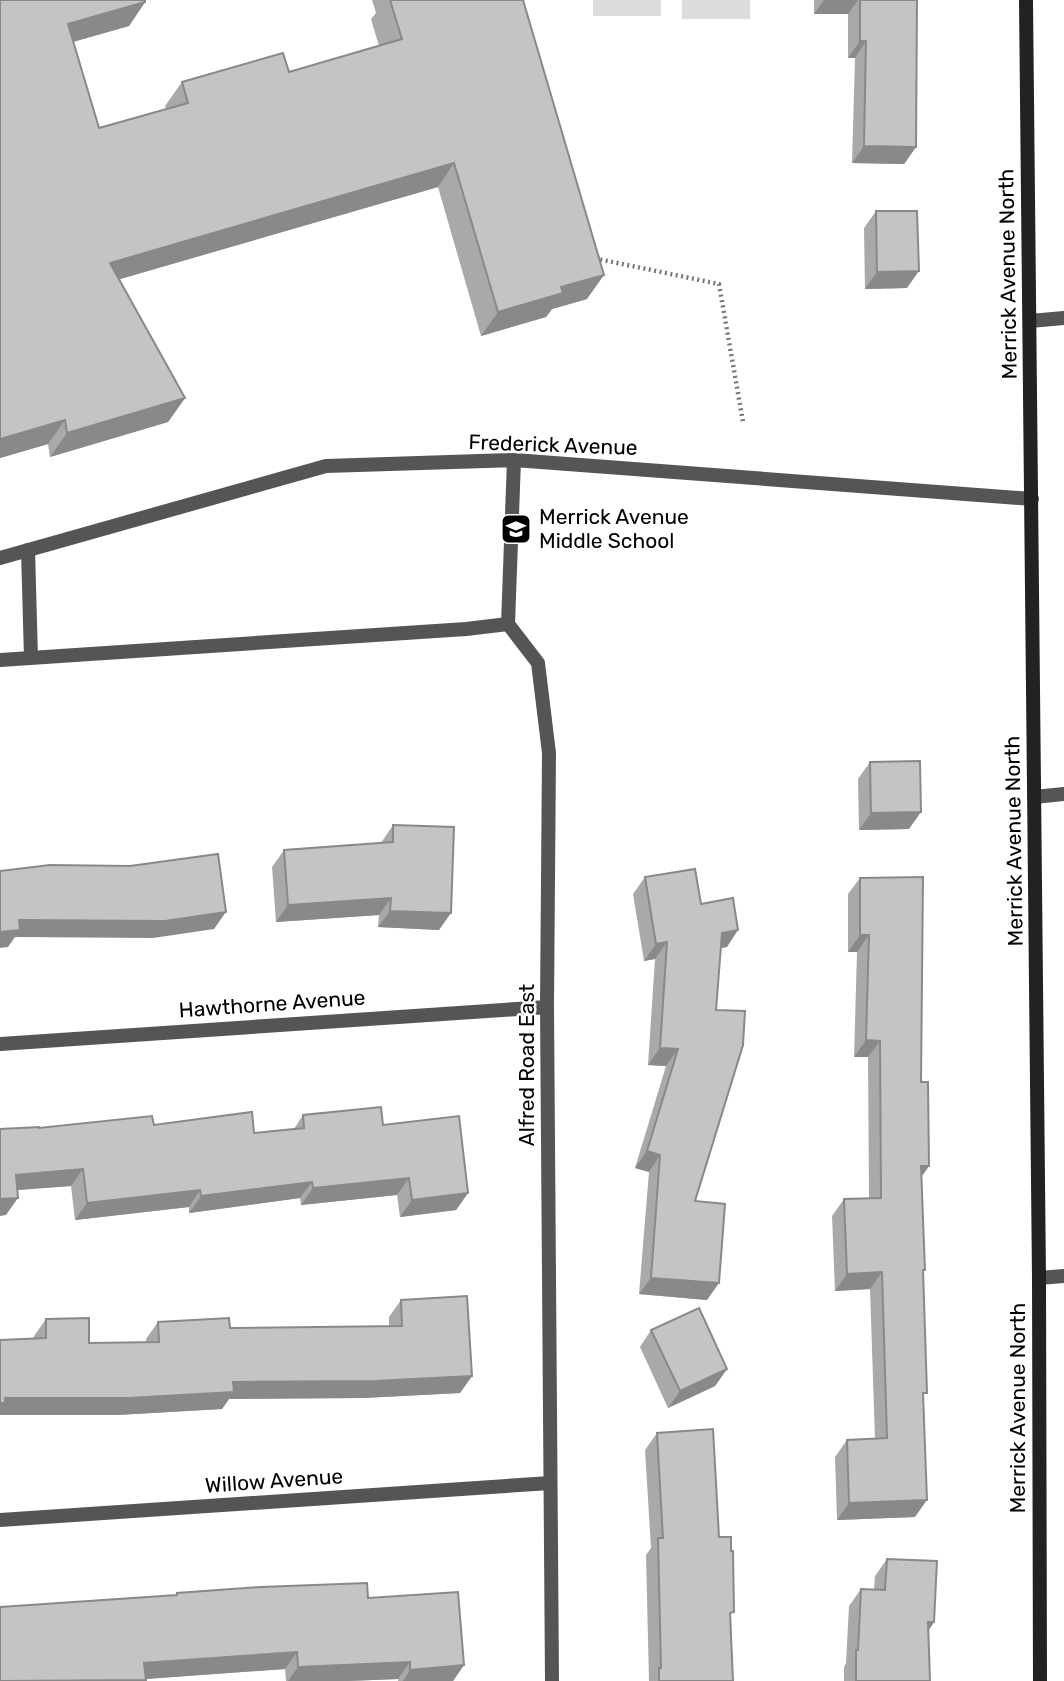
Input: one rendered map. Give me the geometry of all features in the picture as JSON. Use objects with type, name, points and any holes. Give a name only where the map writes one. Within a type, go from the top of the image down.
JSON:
[{"type":"main road","name":"Merrick Avenue North","points":[[1027,0],[1039,1278],[1040,1681]]},
{"type":"street","points":[[1030,321],[1064,318]]},
{"type":"street","points":[[0,660],[508,624],[514,460]]},
{"type":"street","name":"Frederick Avenue","points":[[0,558],[326,466],[514,460],[1032,499]]},
{"type":"street","points":[[28,550],[30,658]]},
{"type":"street","name":"Alfred Road East","points":[[508,624],[538,663],[549,753],[547,1007],[552,1681]]},
{"type":"street","points":[[1034,797],[1064,794]]},
{"type":"street","name":"Hawthorne Avenue","points":[[0,1044],[547,1007]]},
{"type":"street","points":[[1039,1278],[1064,1276]]},
{"type":"street","name":"Willow Avenue","points":[[0,1520],[550,1483]]},
{"type":"path","points":[[594,246],[598,259],[719,284],[743,422]]},
{"type":"shaded area","points":[[593,0],[661,0],[661,16],[593,16]]},
{"type":"shaded area","points":[[682,0],[750,0],[750,19],[682,19]]},
{"type":"building","points":[[0,0],[145,0],[68,24],[99,128],[188,103],[182,82],[283,53],[289,72],[402,39],[390,0],[523,0],[604,275],[561,287],[563,293],[498,312],[454,163],[110,263],[185,398],[67,433],[65,420],[0,439]]},
{"type":"building","points":[[860,0],[917,0],[916,147],[864,146],[866,41],[860,41]]},
{"type":"building","points":[[876,211],[917,211],[919,271],[877,272]]},
{"type":"building","points":[[920,761],[921,812],[871,813],[870,762]]},
{"type":"building","points":[[393,825],[454,827],[451,913],[390,911],[391,898],[288,905],[284,850],[393,842]]},
{"type":"building","points":[[218,854],[226,912],[165,921],[19,920],[20,930],[0,932],[0,871],[50,865],[130,866]]},
{"type":"building","points":[[695,869],[701,904],[733,898],[738,930],[722,933],[716,1010],[745,1011],[743,1045],[695,1201],[725,1204],[719,1283],[651,1278],[660,1155],[647,1151],[678,1049],[660,1048],[667,942],[656,944],[645,877]]},
{"type":"building","points":[[923,877],[921,1082],[928,1082],[929,1166],[921,1166],[925,1270],[927,1393],[923,1393],[927,1500],[849,1503],[847,1440],[887,1438],[882,1272],[847,1274],[844,1199],[881,1198],[880,1041],[866,1040],[869,935],[860,935],[860,878]]},
{"type":"building","points":[[381,1107],[383,1125],[459,1116],[468,1193],[412,1200],[409,1178],[313,1188],[312,1182],[201,1196],[200,1190],[87,1203],[83,1169],[16,1175],[18,1198],[0,1199],[0,1129],[39,1128],[152,1116],[154,1125],[252,1112],[254,1133],[304,1128],[303,1115]]},
{"type":"building","points":[[467,1296],[472,1376],[375,1381],[233,1382],[234,1392],[129,1398],[5,1398],[5,1403],[0,1403],[0,1340],[46,1338],[46,1319],[89,1318],[89,1343],[159,1342],[158,1322],[229,1318],[230,1328],[402,1326],[401,1300]]},
{"type":"building","points":[[699,1308],[727,1369],[680,1391],[651,1330]]},
{"type":"building","points":[[713,1429],[719,1537],[731,1537],[733,1551],[734,1612],[730,1613],[733,1681],[659,1681],[658,1538],[663,1538],[657,1433]]},
{"type":"building","points":[[887,1559],[937,1561],[934,1622],[928,1622],[930,1681],[856,1681],[861,1589],[885,1590]]},
{"type":"building","points":[[367,1583],[368,1598],[458,1592],[464,1665],[410,1670],[410,1662],[298,1667],[297,1652],[144,1663],[146,1680],[0,1681],[0,1607],[261,1587]]},
{"type":"place","name":"Merrick Avenue Middle School","points":[[516,529]]}]
